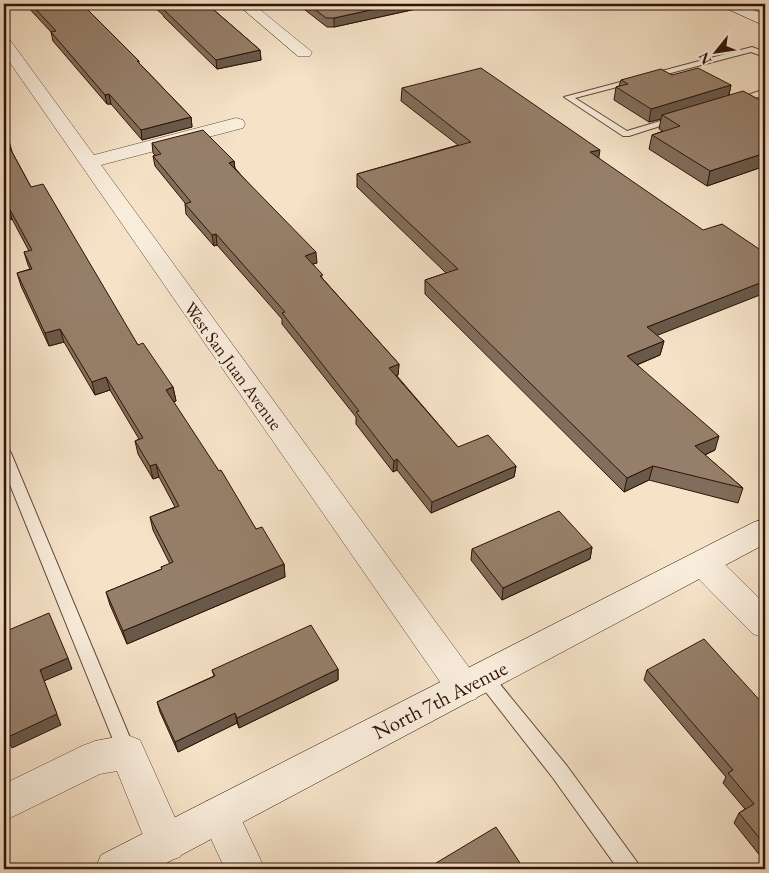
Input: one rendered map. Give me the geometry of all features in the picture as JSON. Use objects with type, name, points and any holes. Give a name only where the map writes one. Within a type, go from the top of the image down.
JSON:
[{"type":"street","points":[[244,4],[304,52]]},
{"type":"street","points":[[728,4],[765,22]]},
{"type":"street","name":"West San Juan Avenue","points":[[4,43],[88,162],[474,683]]},
{"type":"street","points":[[88,162],[236,124]]},
{"type":"street","name":"North 7th Avenue","points":[[115,869],[765,530]]},
{"type":"street","points":[[704,563],[765,624]]},
{"type":"street","points":[[4,803],[95,758],[127,752],[166,843]]},
{"type":"street","points":[[219,814],[245,869]]},
{"type":"lane","points":[[691,114],[626,134],[568,97],[752,48],[765,55]]},
{"type":"lane","points":[[728,103],[765,92]]},
{"type":"lane","points":[[4,453],[127,752]]},
{"type":"lane","points":[[474,683],[560,772],[630,869]]},
{"type":"building","points":[[31,4],[82,4],[191,117],[141,130],[109,94],[105,95],[51,32],[56,31]]},
{"type":"building","points":[[159,4],[207,4],[260,50],[216,60]]},
{"type":"building","points":[[308,4],[398,4],[334,18],[326,18]]},
{"type":"building","points":[[481,68],[600,150],[590,152],[703,230],[722,224],[765,253],[765,281],[647,327],[664,341],[627,356],[719,436],[695,446],[743,488],[653,466],[627,478],[425,280],[458,269],[357,174],[471,142],[402,88]]},
{"type":"building","points":[[698,68],[731,85],[651,109],[616,87],[628,84],[621,80],[661,69],[672,75]]},
{"type":"building","points":[[743,91],[760,100],[765,98],[765,153],[710,171],[652,135],[680,126],[662,115]]},
{"type":"building","points":[[203,130],[234,161],[229,163],[316,252],[305,256],[323,275],[320,276],[399,364],[389,368],[458,447],[488,435],[516,466],[432,502],[397,459],[394,461],[356,412],[359,411],[282,313],[285,312],[216,234],[212,235],[185,204],[191,202],[153,156],[161,154],[152,143]]},
{"type":"building","points":[[4,131],[9,140],[6,141],[31,187],[43,184],[138,345],[143,343],[173,387],[166,390],[219,471],[221,470],[256,529],[262,527],[284,564],[123,631],[106,592],[162,569],[161,567],[173,562],[150,517],[179,506],[156,464],[150,466],[135,441],[143,438],[106,377],[92,382],[60,329],[45,333],[17,273],[32,269],[24,252],[32,250],[8,206],[4,207]]},
{"type":"building","points":[[559,511],[592,547],[503,588],[472,549]]},
{"type":"building","points":[[49,613],[68,658],[40,670],[57,714],[6,738],[4,730],[4,632]]},
{"type":"building","points":[[311,625],[338,669],[237,718],[235,713],[175,742],[157,702],[215,676],[212,670]]},
{"type":"building","points":[[704,639],[765,706],[765,720],[762,722],[765,725],[765,845],[739,813],[754,804],[728,773],[733,770],[647,670]]},
{"type":"building","points":[[496,827],[524,869],[426,869]]}]
